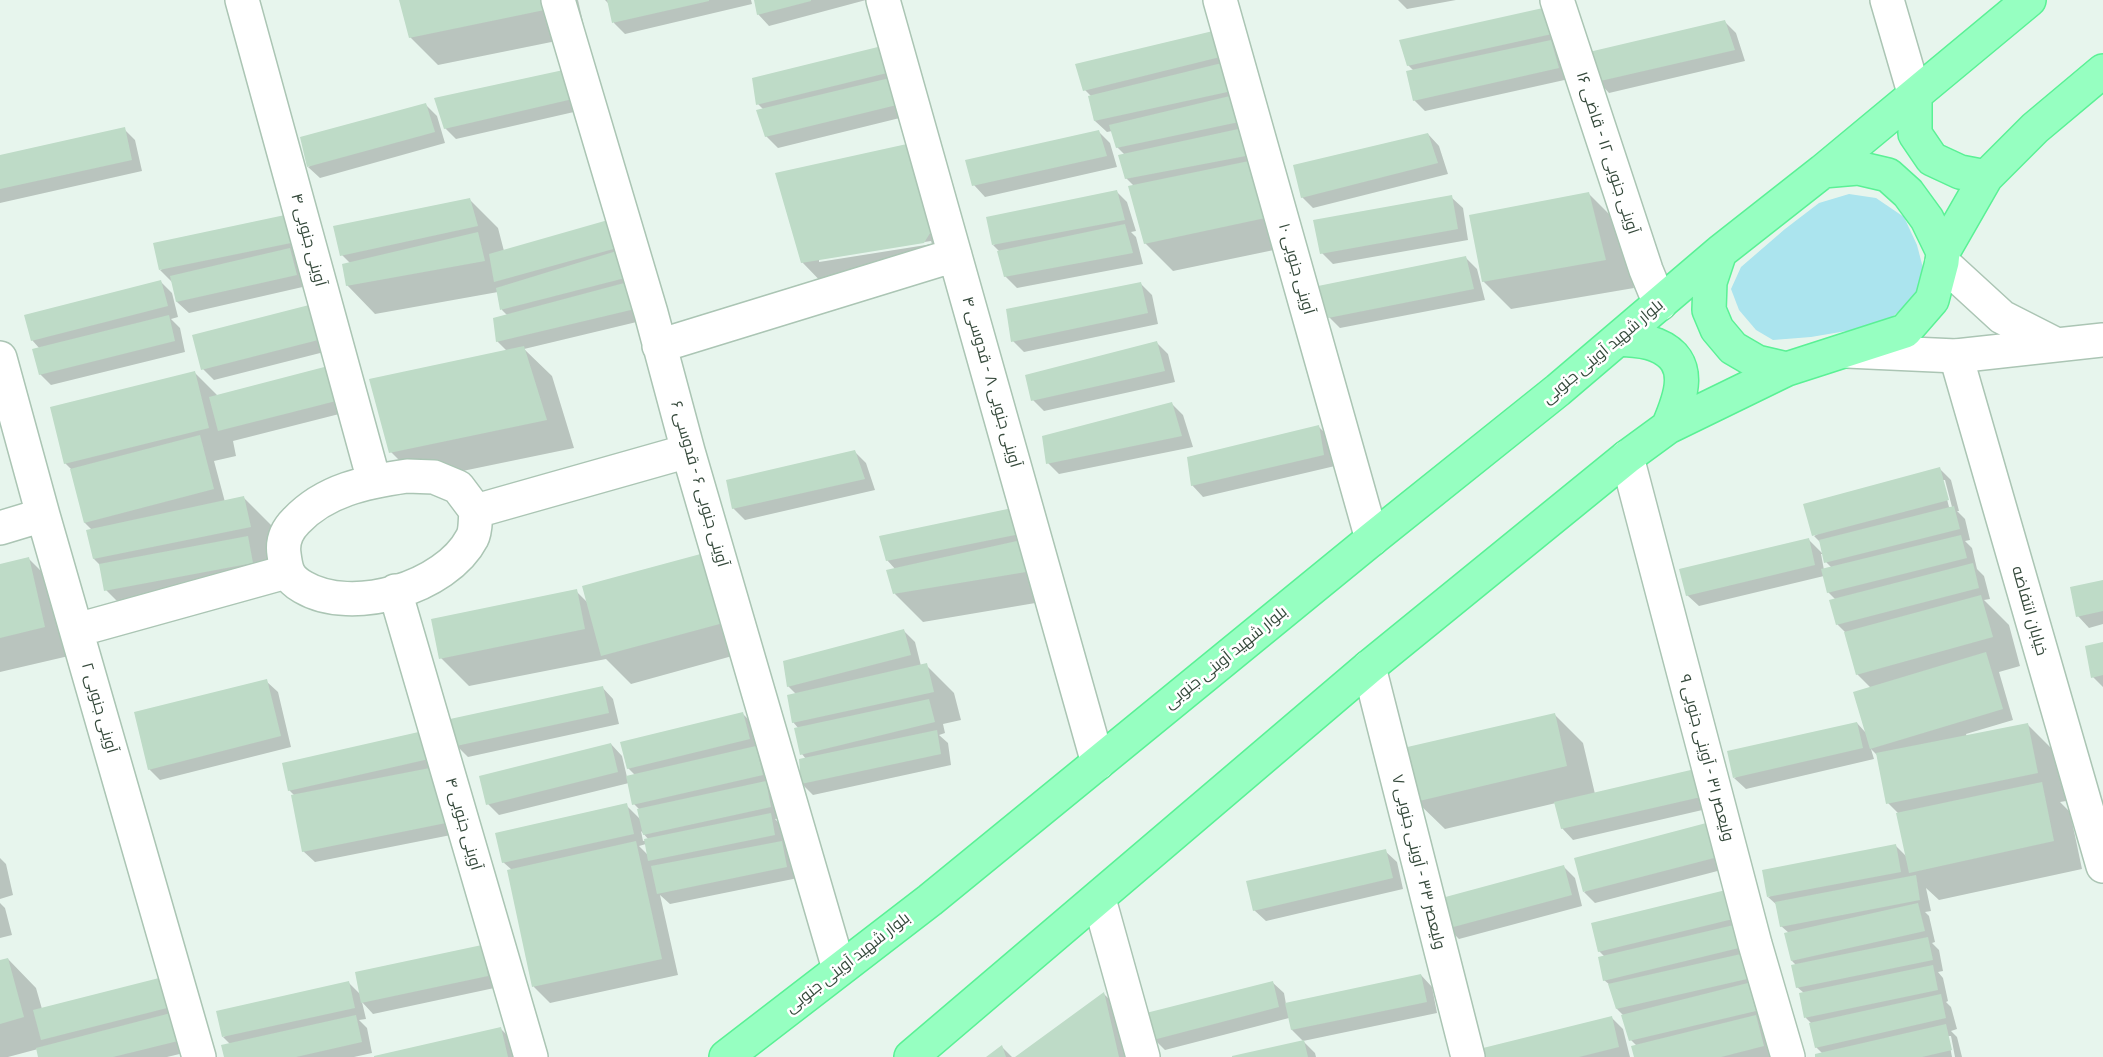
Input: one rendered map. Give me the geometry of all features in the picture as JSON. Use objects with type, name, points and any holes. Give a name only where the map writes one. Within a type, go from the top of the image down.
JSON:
[{"type":"main road","points":[[1787,369],[1756,362],[1733,348],[1717,329],[1709,310],[1710,282],[1720,252],[1915,96],[2029,0]]},
{"type":"main road","points":[[911,1057],[1369,667],[1627,457],[1668,427],[1787,369],[1905,331],[1932,300],[1942,257],[1986,177],[2035,128],[2103,71]]},
{"type":"main road","points":[[1915,96],[1915,134],[1932,159],[1960,172],[1986,177]]},
{"type":"main road","points":[[1823,171],[1858,168],[1888,175],[1908,193],[1927,219],[1942,257]]},
{"type":"main road","name":"بلوار شهید آوینی جنوبی","points":[[727,1056],[930,900],[1558,390],[1720,252]]},
{"type":"main road","points":[[1618,339],[1655,344],[1674,356],[1683,377],[1679,402],[1668,427]]},
{"type":"main road","points":[[727,1056],[750,1053],[763,1057]]},
{"type":"street","name":"آوینی جنوبی ۴","points":[[242,0],[375,481]]},
{"type":"street","name":"آوینی جنوبی ۶ - قدوسی ۶","points":[[558,0],[839,969]]},
{"type":"street","name":"آوینی جنوبی ۱۰","points":[[1220,0],[1372,539]]},
{"type":"street","name":"آوینی جنوبی ۱۲ - قاضی ۱۶","points":[[1557,0],[1646,270],[1660,304]]},
{"type":"street","points":[[1887,0],[1915,96]]},
{"type":"street","name":"آوینی جنوبی ۸ - قدوسی ۴","points":[[890,1],[955,255],[1098,763]]},
{"type":"street","points":[[659,346],[955,255]]},
{"type":"street","points":[[1942,257],[2002,317],[2057,345]]},
{"type":"street","points":[[1847,351],[1956,356],[2103,340]]},
{"type":"street","name":"خیابان انتفاضه","points":[[1956,356],[2103,866]]},
{"type":"street","name":"آوینی جنوبی ۲","points":[[0,358],[199,1057]]},
{"type":"street","points":[[476,511],[688,451]]},
{"type":"street","name":"ولیعصر ۳۱ - آوینی جنوبی ۹","points":[[1627,457],[1755,944],[1788,1057]]},
{"type":"street","points":[[407,476],[434,477],[458,487],[476,511],[473,536],[456,560],[434,576],[395,591],[367,598],[346,599],[327,596],[302,587],[286,572],[283,545],[288,529],[305,511],[349,488],[407,476]]},
{"type":"street","points":[[0,528],[43,515]]},
{"type":"street","points":[[77,630],[286,572]]},
{"type":"street","name":"آوینی جنوبی ۴","points":[[395,591],[531,1057]]},
{"type":"street","name":"ولیعصر ۳۳ - آوینی جنوبی ۷","points":[[1369,667],[1468,1057]]},
{"type":"street","points":[[1099,899],[1143,1057]]},
{"type":"shaded area","points":[[1849,194],[1876,198],[1904,217],[1917,245],[1924,272],[1913,299],[1891,318],[1870,327],[1811,337],[1773,340],[1756,330],[1739,310],[1731,289],[1741,267],[1819,203]]},
{"type":"building","points":[[399,0],[557,0],[559,7],[409,38]]},
{"type":"building","points":[[607,0],[709,0],[709,1],[612,23]]},
{"type":"building","points":[[754,0],[811,0],[811,1],[757,15]]},
{"type":"building","points":[[1543,8],[1552,34],[1407,66],[1399,40]]},
{"type":"building","points":[[1725,20],[1735,50],[1596,82],[1589,52]]},
{"type":"building","points":[[1213,31],[1220,57],[1083,91],[1075,64]]},
{"type":"building","points":[[1551,40],[1559,68],[1413,101],[1406,71]]},
{"type":"building","points":[[886,45],[891,72],[756,105],[752,78]]},
{"type":"building","points":[[1222,63],[1232,91],[1094,121],[1088,96]]},
{"type":"building","points":[[568,69],[577,98],[444,129],[434,98]]},
{"type":"building","points":[[894,77],[901,104],[765,137],[756,110]]},
{"type":"building","points":[[1230,96],[1239,122],[1116,148],[1109,125]]},
{"type":"building","points":[[426,103],[435,132],[307,167],[300,137]]},
{"type":"building","points":[[125,127],[132,160],[0,189],[0,155]]},
{"type":"building","points":[[1243,128],[1251,155],[1125,179],[1118,155]]},
{"type":"building","points":[[1099,130],[1107,156],[972,186],[965,160]]},
{"type":"building","points":[[1428,133],[1438,163],[1301,198],[1293,165]]},
{"type":"building","points":[[916,142],[938,220],[924,243],[801,263],[775,173]]},
{"type":"building","points":[[1254,160],[1270,217],[1144,244],[1128,186]]},
{"type":"building","points":[[1117,190],[1125,220],[992,245],[986,217]]},
{"type":"building","points":[[1589,192],[1606,260],[1482,282],[1469,215]]},
{"type":"building","points":[[1452,195],[1458,229],[1320,254],[1313,220]]},
{"type":"building","points":[[470,198],[478,226],[340,256],[333,226]]},
{"type":"building","points":[[285,215],[291,243],[159,270],[153,243]]},
{"type":"building","points":[[608,220],[617,248],[494,282],[489,254]]},
{"type":"building","points":[[1125,224],[1133,253],[1004,277],[997,251]]},
{"type":"building","points":[[478,232],[485,261],[346,286],[342,264]]},
{"type":"building","points":[[290,248],[297,275],[176,302],[170,276]]},
{"type":"building","points":[[620,250],[629,277],[500,310],[496,288]]},
{"type":"building","points":[[1466,256],[1474,289],[1328,318],[1318,286]]},
{"type":"building","points":[[161,280],[168,306],[31,341],[24,315]]},
{"type":"building","points":[[628,282],[635,309],[496,342],[493,318]]},
{"type":"building","points":[[1141,282],[1148,313],[1011,342],[1006,309]]},
{"type":"building","points":[[313,304],[322,339],[201,370],[192,335]]},
{"type":"building","points":[[169,315],[175,341],[39,375],[32,349]]},
{"type":"building","points":[[1157,341],[1165,371],[1031,401],[1025,375]]},
{"type":"building","points":[[524,346],[547,420],[389,453],[369,379]]},
{"type":"building","points":[[332,365],[340,400],[218,431],[209,397]]},
{"type":"building","points":[[195,371],[209,428],[64,464],[50,407]]},
{"type":"building","points":[[1172,402],[1182,436],[1046,464],[1042,436]]},
{"type":"building","points":[[1319,425],[1324,455],[1191,486],[1187,457]]},
{"type":"building","points":[[200,435],[214,489],[84,523],[70,469]]},
{"type":"building","points":[[855,450],[865,479],[732,509],[726,480]]},
{"type":"building","points":[[1940,467],[1949,500],[1812,536],[1803,504]]},
{"type":"building","points":[[244,496],[251,527],[93,559],[86,530]]},
{"type":"building","points":[[1954,506],[1960,529],[1824,563],[1819,540]]},
{"type":"building","points":[[1017,507],[1025,533],[886,561],[879,536]]},
{"type":"building","points":[[1961,535],[1967,558],[1827,593],[1821,569]]},
{"type":"building","points":[[248,536],[253,563],[104,591],[99,564]]},
{"type":"building","points":[[1809,538],[1815,565],[1686,596],[1679,569]]},
{"type":"building","points":[[1026,539],[1032,571],[893,594],[886,570]]},
{"type":"building","points":[[708,552],[727,622],[601,656],[582,586]]},
{"type":"building","points":[[29,557],[45,627],[0,638],[0,564]]},
{"type":"building","points":[[1973,563],[1979,588],[1836,625],[1829,600]]},
{"type":"building","points":[[2103,580],[2103,611],[2076,617],[2070,587]]},
{"type":"building","points":[[577,589],[585,629],[439,659],[431,619]]},
{"type":"building","points":[[1981,595],[1993,637],[1856,675],[1844,632]]},
{"type":"building","points":[[904,629],[911,655],[787,687],[783,661]]},
{"type":"building","points":[[2103,642],[2103,675],[2091,678],[2085,646]]},
{"type":"building","points":[[1986,652],[2003,709],[1870,749],[1853,692]]},
{"type":"building","points":[[927,663],[934,692],[792,723],[787,695]]},
{"type":"building","points":[[267,679],[281,736],[148,770],[134,712]]},
{"type":"building","points":[[603,686],[609,713],[456,746],[450,719]]},
{"type":"building","points":[[929,699],[935,722],[800,755],[794,728]]},
{"type":"building","points":[[743,712],[750,739],[627,769],[620,742]]},
{"type":"building","points":[[1555,713],[1567,766],[1415,802],[1403,748]]},
{"type":"building","points":[[1857,722],[1863,748],[1733,778],[1727,751]]},
{"type":"building","points":[[2028,723],[2038,773],[1886,804],[1876,753]]},
{"type":"building","points":[[937,730],[941,754],[801,784],[799,759]]},
{"type":"building","points":[[423,731],[429,759],[288,791],[282,763]]},
{"type":"building","points":[[611,743],[618,772],[486,805],[479,776]]},
{"type":"building","points":[[756,746],[763,775],[632,805],[626,776]]},
{"type":"building","points":[[435,767],[446,823],[302,852],[291,795]]},
{"type":"building","points":[[1695,769],[1701,797],[1561,829],[1554,802]]},
{"type":"building","points":[[766,781],[771,807],[643,835],[637,809]]},
{"type":"building","points":[[2042,782],[2054,841],[1909,873],[1896,813]]},
{"type":"building","points":[[627,803],[634,834],[502,863],[495,833]]},
{"type":"building","points":[[771,813],[775,835],[648,861],[644,839]]},
{"type":"building","points":[[1710,822],[1718,857],[1583,892],[1574,858]]},
{"type":"building","points":[[636,841],[662,959],[532,987],[507,870]]},
{"type":"building","points":[[782,841],[787,867],[657,894],[651,866]]},
{"type":"building","points":[[1896,844],[1901,872],[1767,897],[1762,870]]},
{"type":"building","points":[[1386,849],[1393,878],[1253,911],[1246,881]]},
{"type":"building","points":[[1564,865],[1572,895],[1446,929],[1438,899]]},
{"type":"building","points":[[1916,875],[1920,900],[1780,927],[1775,902]]},
{"type":"building","points":[[1730,889],[1737,918],[1598,952],[1591,923]]},
{"type":"building","points":[[1918,903],[1925,931],[1791,961],[1784,933]]},
{"type":"building","points":[[1738,924],[1743,947],[1603,981],[1598,957]]},
{"type":"building","points":[[1928,937],[1933,960],[1796,988],[1791,965]]},
{"type":"building","points":[[482,945],[488,976],[361,1003],[355,972]]},
{"type":"building","points":[[1741,954],[1747,979],[1616,1009],[1608,984]]},
{"type":"building","points":[[8,958],[24,1017],[0,1024],[0,960]]},
{"type":"building","points":[[1933,965],[1938,990],[1804,1018],[1799,993]]},
{"type":"building","points":[[1421,974],[1427,1002],[1291,1030],[1285,1003]]},
{"type":"building","points":[[163,977],[171,1007],[41,1040],[33,1010]]},
{"type":"building","points":[[349,981],[355,1008],[222,1037],[216,1011]]},
{"type":"building","points":[[1273,981],[1279,1007],[1153,1040],[1146,1013]]},
{"type":"building","points":[[1748,983],[1756,1011],[1629,1041],[1621,1015]]},
{"type":"building","points":[[1104,992],[1119,1057],[1015,1057]]},
{"type":"building","points":[[1941,994],[1946,1018],[1815,1048],[1809,1023]]},
{"type":"building","points":[[171,1013],[178,1041],[113,1057],[38,1057],[36,1048]]},
{"type":"building","points":[[356,1015],[362,1042],[296,1057],[224,1057],[221,1045]]},
{"type":"building","points":[[1756,1015],[1764,1046],[1721,1057],[1634,1057],[1631,1046]]},
{"type":"building","points":[[1612,1016],[1619,1047],[1579,1057],[1485,1057],[1483,1048]]},
{"type":"building","points":[[1946,1024],[1952,1050],[1922,1057],[1815,1057],[1815,1054]]},
{"type":"building","points":[[501,1027],[508,1057],[374,1057],[374,1056]]},
{"type":"building","points":[[1304,1040],[1308,1057],[1232,1057],[1232,1056]]},
{"type":"building","points":[[1002,1045],[1006,1057],[986,1057]]}]
